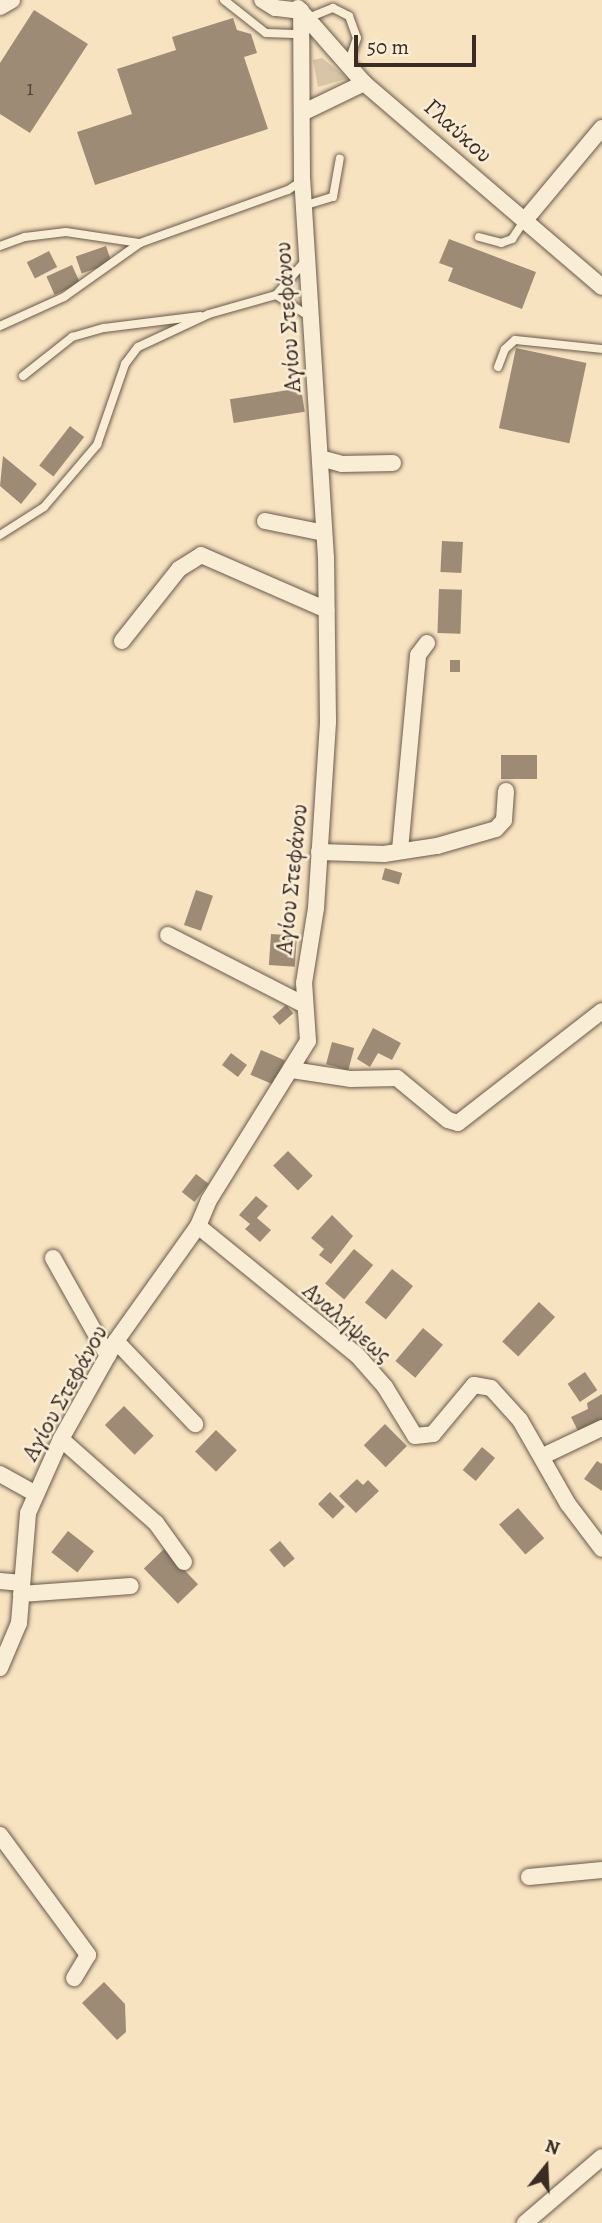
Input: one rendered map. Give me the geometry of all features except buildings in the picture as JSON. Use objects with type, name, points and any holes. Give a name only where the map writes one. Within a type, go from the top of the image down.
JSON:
[{"type":"street","points":[[0,8],[12,0]]},
{"type":"street","points":[[262,0],[275,8],[300,16]]},
{"type":"street","name":"Γλαύκου","points":[[300,16],[364,83],[602,287]]},
{"type":"street","name":"Αγίου Στεφάνου","points":[[0,1668],[18,1631],[26,1522],[61,1438],[112,1349],[198,1226],[209,1200],[308,1041],[303,1003],[319,852],[328,721],[324,533],[302,181],[300,16]]},
{"type":"street","points":[[302,113],[364,83]]},
{"type":"street","points":[[524,220],[602,128]]},
{"type":"street","points":[[320,458],[342,464],[393,463]]},
{"type":"street","points":[[265,521],[324,533]]},
{"type":"street","points":[[122,641],[179,569],[201,555],[327,610]]},
{"type":"street","points":[[400,850],[418,655],[427,643]]},
{"type":"street","points":[[319,852],[400,850],[437,846],[496,830],[504,820],[506,791]]},
{"type":"street","points":[[168,935],[303,1003]]},
{"type":"street","points":[[292,1070],[351,1079],[397,1077],[448,1120],[458,1124],[602,1011]]},
{"type":"street","name":"Αναλήψεως","points":[[198,1226],[357,1355],[385,1387],[411,1434],[422,1438],[433,1434],[469,1389],[481,1383],[491,1388],[514,1412],[543,1456],[568,1504],[602,1549]]},
{"type":"street","points":[[53,1258],[112,1349],[195,1424]]},
{"type":"street","points":[[543,1456],[602,1428]]},
{"type":"street","points":[[61,1438],[156,1522],[184,1562]]},
{"type":"street","points":[[0,1474],[36,1494]]},
{"type":"street","points":[[0,1581],[21,1589],[131,1586]]},
{"type":"street","points":[[0,1835],[88,1955],[74,1979]]},
{"type":"street","points":[[529,1877],[602,1870]]},
{"type":"street","points":[[525,2223],[602,2157]]},
{"type":"lane","points":[[224,0],[266,33],[300,16],[333,8],[349,16],[357,38],[348,64]]},
{"type":"lane","points":[[303,206],[333,197],[340,159]]},
{"type":"lane","points":[[0,326],[64,297],[140,243],[288,190],[302,181]]},
{"type":"lane","points":[[479,237],[501,243],[512,239],[524,220]]},
{"type":"lane","points":[[0,246],[25,237],[66,232],[140,243]]},
{"type":"lane","points":[[23,376],[72,337],[104,328],[209,314],[276,295],[306,260]]},
{"type":"lane","points":[[276,295],[310,317]]},
{"type":"lane","points":[[0,535],[44,507],[97,445],[125,364],[138,347],[209,314]]},
{"type":"lane","points":[[498,367],[505,349],[515,341],[602,349]]},
{"type":"shaded area","points":[[322,58],[346,79],[318,87],[313,60]]}]
